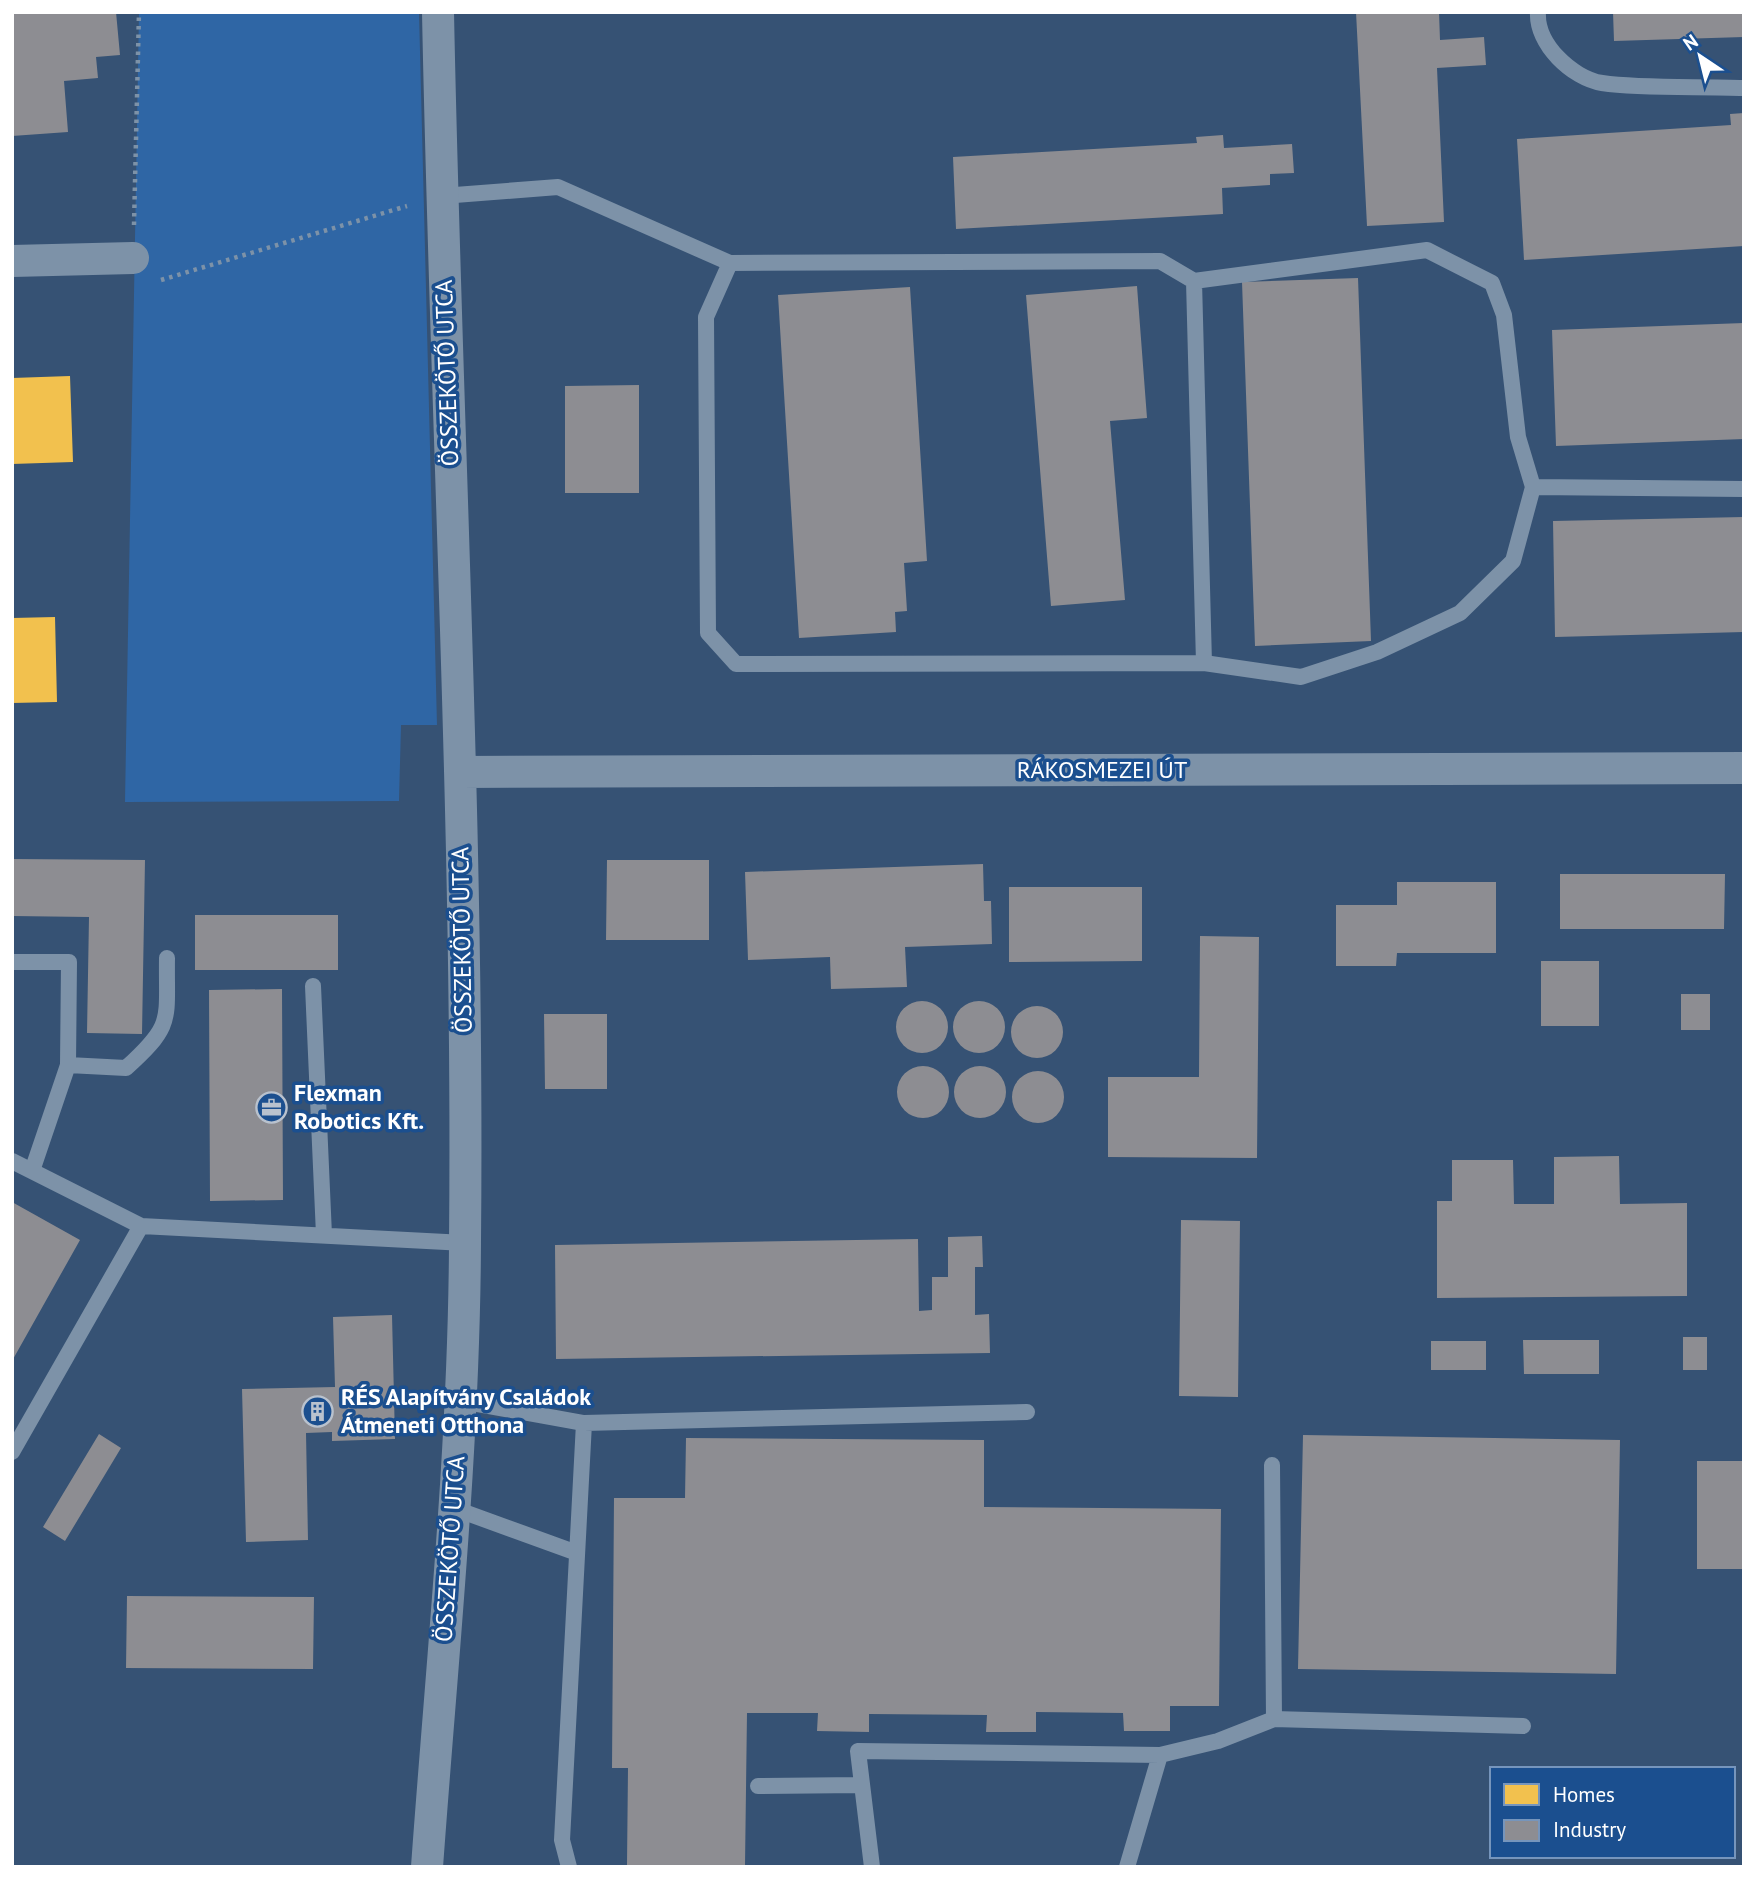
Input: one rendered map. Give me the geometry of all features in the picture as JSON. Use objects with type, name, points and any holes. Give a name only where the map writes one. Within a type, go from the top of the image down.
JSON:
[{"type":"street","name":"ÖSSZEKÖTŐ UTCA","points":[[427,1867],[461,1401],[466,1242],[460,772],[438,12]]},
{"type":"street","points":[[12,261],[133,258]]},
{"type":"street","name":"RÁKOSMEZEI ÚT","points":[[460,772],[1744,768]]},
{"type":"lane","points":[[1538,12],[1537,25],[1552,50],[1569,68],[1601,83],[1744,88]]},
{"type":"lane","points":[[442,196],[558,187],[730,263],[1160,261],[1194,281],[1427,250],[1492,283],[1504,315],[1518,437],[1533,487],[1513,562],[1460,613],[1377,652],[1301,677],[1203,663],[736,664],[708,633],[706,317],[730,263]]},
{"type":"lane","points":[[1194,281],[1203,663]]},
{"type":"lane","points":[[1533,487],[1744,489]]},
{"type":"lane","points":[[68,1066],[126,1068],[153,1043],[166,1023],[167,958]]},
{"type":"lane","points":[[12,962],[69,962],[68,1066],[32,1171]]},
{"type":"lane","points":[[313,986],[324,1235]]},
{"type":"lane","points":[[12,1161],[141,1226],[466,1242]]},
{"type":"lane","points":[[12,1452],[141,1226]]},
{"type":"lane","points":[[461,1401],[584,1423],[1027,1412]]},
{"type":"lane","points":[[569,1867],[562,1840],[584,1423]]},
{"type":"lane","points":[[1272,1465],[1274,1718]]},
{"type":"lane","points":[[453,1508],[577,1553]]},
{"type":"lane","points":[[872,1867],[858,1751],[1160,1755],[1217,1741],[1274,1718],[1523,1726]]},
{"type":"lane","points":[[1127,1867],[1160,1755]]},
{"type":"lane","points":[[758,1786],[861,1785]]},
{"type":"path","points":[[133,258],[139,12]]},
{"type":"path","points":[[159,281],[442,196]]},
{"type":"shaded area","points":[[139,12],[419,12],[437,725],[401,725],[399,801],[125,802]]},
{"type":"building: Homes","points":[[70,376],[73,462],[12,464],[12,378]]},
{"type":"building: Homes","points":[[55,617],[57,702],[12,703],[12,618]]},
{"type":"building: Industry","points":[[12,12],[116,12],[120,55],[96,57],[98,78],[64,81],[68,132],[12,136]]},
{"type":"building: Industry","points":[[1356,12],[1439,12],[1440,40],[1484,37],[1486,65],[1437,68],[1444,222],[1367,226]]},
{"type":"building: Industry","points":[[1613,12],[1744,12],[1744,37],[1614,41]]},
{"type":"building: Industry","points":[[1744,113],[1744,246],[1524,260],[1517,139],[1731,125],[1730,114]]},
{"type":"building: Industry","points":[[1223,135],[1224,148],[1292,144],[1294,173],[1270,174],[1270,185],[1222,188],[1223,214],[956,229],[953,157],[1197,143],[1196,137]]},
{"type":"building: Industry","points":[[1358,278],[1371,641],[1255,646],[1242,282]]},
{"type":"building: Industry","points":[[1137,286],[1147,418],[1110,421],[1125,600],[1051,606],[1026,295]]},
{"type":"building: Industry","points":[[910,287],[927,561],[904,563],[907,611],[895,612],[896,632],[799,638],[778,295]]},
{"type":"building: Industry","points":[[1744,323],[1744,439],[1556,446],[1552,330]]},
{"type":"building: Industry","points":[[639,385],[639,493],[565,493],[565,386]]},
{"type":"building: Industry","points":[[1744,517],[1744,632],[1555,637],[1553,521]]},
{"type":"building: Industry","points":[[12,859],[145,860],[142,1034],[87,1033],[89,917],[12,916]]},
{"type":"building: Industry","points":[[607,860],[709,860],[709,940],[606,940]]},
{"type":"building: Industry","points":[[983,864],[984,901],[991,901],[992,944],[905,947],[907,987],[831,989],[830,957],[748,960],[745,872]]},
{"type":"building: Industry","points":[[1560,874],[1725,874],[1724,929],[1560,929]]},
{"type":"building: Industry","points":[[1397,882],[1496,882],[1496,953],[1397,953],[1396,966],[1336,966],[1336,905],[1397,905]]},
{"type":"building: Industry","points":[[1009,887],[1142,887],[1142,961],[1009,962]]},
{"type":"building: Industry","points":[[195,915],[338,915],[338,970],[195,970]]},
{"type":"building: Industry","points":[[1200,936],[1259,937],[1257,1158],[1108,1157],[1108,1077],[1199,1077]]},
{"type":"building: Industry","points":[[1541,961],[1599,961],[1599,1026],[1541,1026]]},
{"type":"building: Industry","points":[[282,989],[283,1200],[210,1201],[209,990]]},
{"type":"building: Industry","points":[[1681,994],[1710,994],[1710,1030],[1681,1030]]},
{"type":"building: Industry","points":[[922,1001],[932,1003],[940,1009],[946,1017],[946,1037],[940,1045],[932,1051],[922,1053],[912,1051],[904,1045],[898,1037],[896,1027],[898,1017],[904,1009],[912,1003]]},
{"type":"building: Industry","points":[[979,1001],[989,1003],[997,1009],[1003,1017],[1003,1037],[997,1045],[989,1051],[979,1053],[969,1051],[961,1045],[955,1037],[953,1027],[955,1017],[961,1009],[969,1003]]},
{"type":"building: Industry","points":[[1037,1006],[1047,1008],[1055,1014],[1061,1022],[1061,1042],[1055,1050],[1047,1056],[1037,1058],[1027,1056],[1019,1050],[1013,1042],[1011,1032],[1013,1022],[1019,1014],[1027,1008]]},
{"type":"building: Industry","points":[[544,1014],[607,1014],[607,1089],[545,1089]]},
{"type":"building: Industry","points":[[923,1066],[933,1068],[941,1074],[947,1082],[947,1102],[941,1110],[933,1116],[923,1118],[913,1116],[905,1110],[899,1102],[897,1092],[899,1082],[905,1074],[913,1068]]},
{"type":"building: Industry","points":[[980,1066],[990,1068],[998,1074],[1004,1082],[1004,1102],[998,1110],[990,1116],[980,1118],[970,1116],[962,1110],[956,1102],[954,1092],[956,1082],[962,1074],[970,1068]]},
{"type":"building: Industry","points":[[1038,1071],[1048,1073],[1056,1079],[1062,1087],[1062,1107],[1056,1115],[1048,1121],[1038,1123],[1028,1121],[1020,1115],[1014,1107],[1012,1097],[1014,1087],[1020,1079],[1028,1073]]},
{"type":"building: Industry","points":[[1619,1156],[1620,1204],[1687,1203],[1687,1296],[1437,1298],[1437,1201],[1452,1201],[1452,1160],[1513,1160],[1514,1204],[1554,1204],[1554,1157]]},
{"type":"building: Industry","points":[[12,1202],[80,1240],[12,1361]]},
{"type":"building: Industry","points":[[1181,1220],[1240,1221],[1238,1397],[1179,1396]]},
{"type":"building: Industry","points":[[982,1236],[983,1267],[975,1267],[975,1315],[989,1314],[990,1353],[556,1359],[555,1245],[918,1239],[919,1311],[932,1310],[932,1277],[948,1277],[948,1237]]},
{"type":"building: Industry","name":"RÉS Alapítvány Családok Átmeneti Otthona","points":[[392,1315],[395,1439],[332,1441],[332,1432],[306,1433],[308,1540],[246,1542],[242,1389],[335,1387],[333,1317]]},
{"type":"building: Industry","points":[[1683,1337],[1707,1337],[1707,1370],[1683,1370]]},
{"type":"building: Industry","points":[[1523,1340],[1599,1340],[1599,1374],[1524,1374]]},
{"type":"building: Industry","points":[[1431,1341],[1486,1341],[1486,1370],[1431,1370]]},
{"type":"building: Industry","points":[[99,1434],[121,1448],[65,1541],[43,1527]]},
{"type":"building: Industry","points":[[1303,1435],[1620,1440],[1616,1674],[1298,1669]]},
{"type":"building: Industry","points":[[686,1438],[984,1440],[984,1507],[1221,1509],[1219,1706],[1170,1706],[1170,1731],[1124,1731],[1123,1713],[1036,1712],[1036,1732],[986,1732],[987,1715],[869,1714],[869,1732],[817,1731],[818,1713],[747,1713],[745,1866],[627,1865],[628,1768],[612,1768],[614,1498],[685,1498]]},
{"type":"building: Industry","points":[[1697,1461],[1743,1461],[1744,1569],[1697,1569]]},
{"type":"building: Industry","points":[[127,1596],[314,1597],[313,1669],[126,1668]]},
{"type":"place","name":"Flexman Robotics Kft.","points":[[271,1107]]},
{"type":"place","name":"RÉS Alapítvány Családok Átmeneti Otthona","points":[[318,1411]]}]
